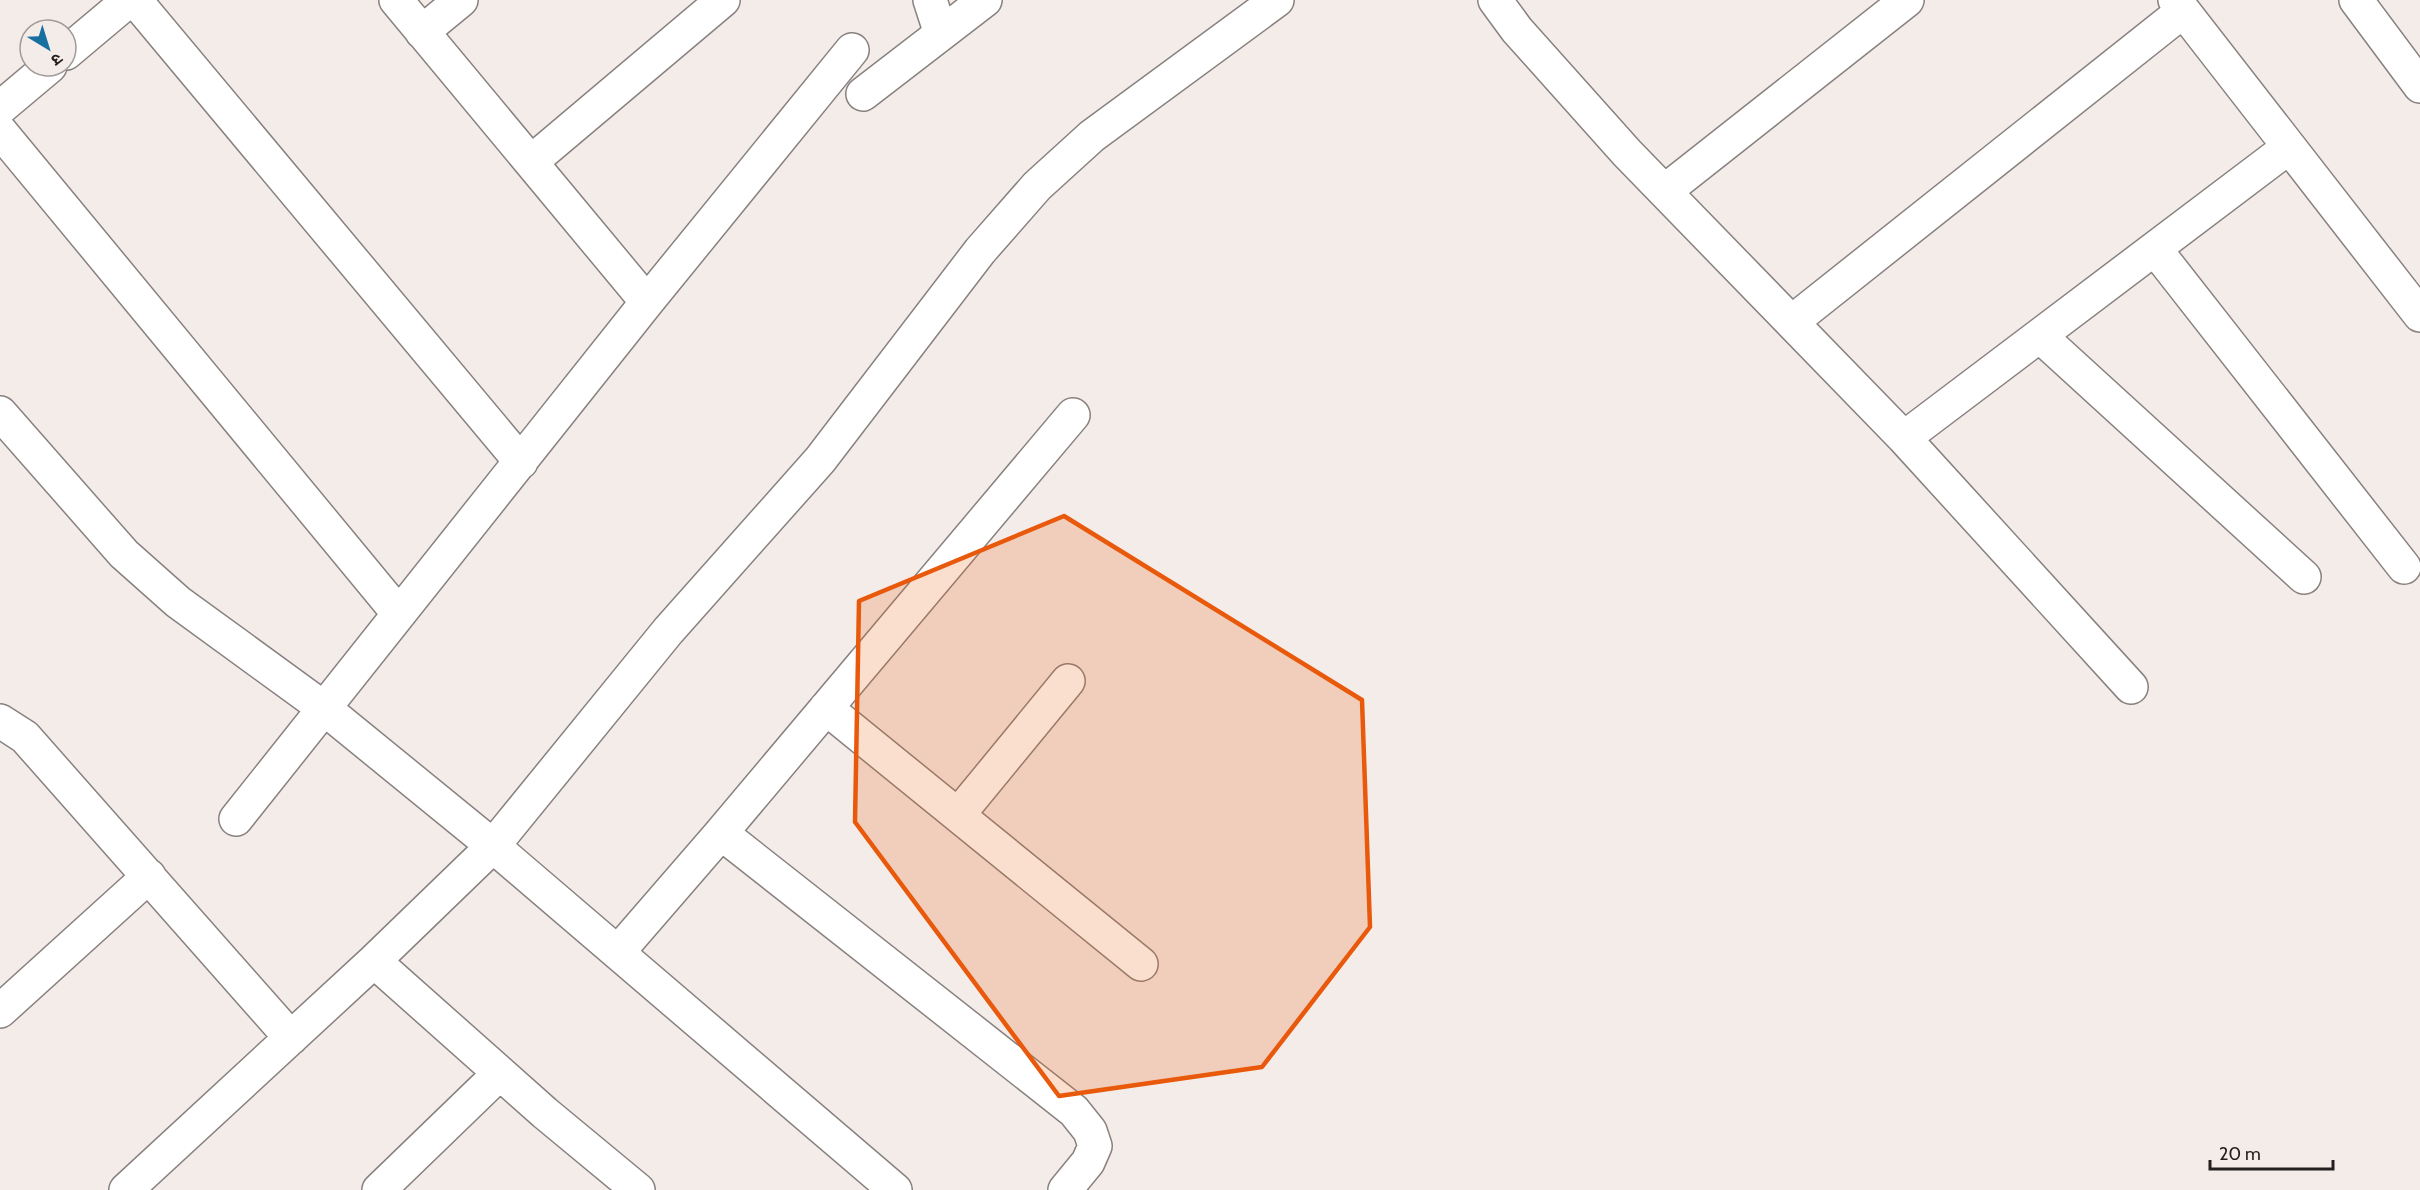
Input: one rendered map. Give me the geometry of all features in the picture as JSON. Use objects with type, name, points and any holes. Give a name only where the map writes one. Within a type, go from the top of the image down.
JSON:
[{"type":"street","points":[[78,43],[129,0]]},
{"type":"street","points":[[135,0],[521,462]]},
{"type":"street","points":[[396,0],[647,302]]},
{"type":"street","points":[[422,32],[461,0]]},
{"type":"street","points":[[531,162],[723,0]]},
{"type":"street","points":[[930,0],[941,34]]},
{"type":"street","points":[[863,94],[985,0]]},
{"type":"street","points":[[1495,0],[1524,38],[1627,153],[1793,321],[1904,438],[2131,687]]},
{"type":"street","points":[[1665,191],[1907,0]]},
{"type":"street","points":[[2356,0],[2420,86]]},
{"type":"street","points":[[126,1190],[374,961],[493,846],[668,631],[820,460],[980,251],[1037,186],[1092,136],[1262,4]]},
{"type":"street","points":[[1793,321],[2179,5],[2420,315]]},
{"type":"street","points":[[237,819],[647,302],[852,50]]},
{"type":"street","points":[[0,108],[36,78]]},
{"type":"street","points":[[0,131],[399,614]]},
{"type":"street","points":[[1904,438],[2289,147]]},
{"type":"street","points":[[2155,249],[2404,567]]},
{"type":"street","points":[[2040,336],[2304,577]]},
{"type":"street","points":[[0,413],[124,554],[178,602],[325,709],[493,846],[895,1190]]},
{"type":"street","points":[[618,952],[1073,415]]},
{"type":"street","points":[[958,815],[1068,681]]},
{"type":"street","points":[[826,708],[1141,964]]},
{"type":"street","points":[[0,720],[24,737],[291,1038]]},
{"type":"street","points":[[721,833],[1074,1111],[1090,1131],[1095,1146],[1088,1162],[1065,1190]]},
{"type":"street","points":[[0,1011],[149,876]]},
{"type":"street","points":[[374,961],[500,1073],[638,1190]]},
{"type":"street","points":[[381,1190],[500,1073]]},
{"type":"highlighted area","points":[[1064,516],[1362,700],[1370,927],[1262,1067],[1059,1096],[855,822],[859,601]]}]
